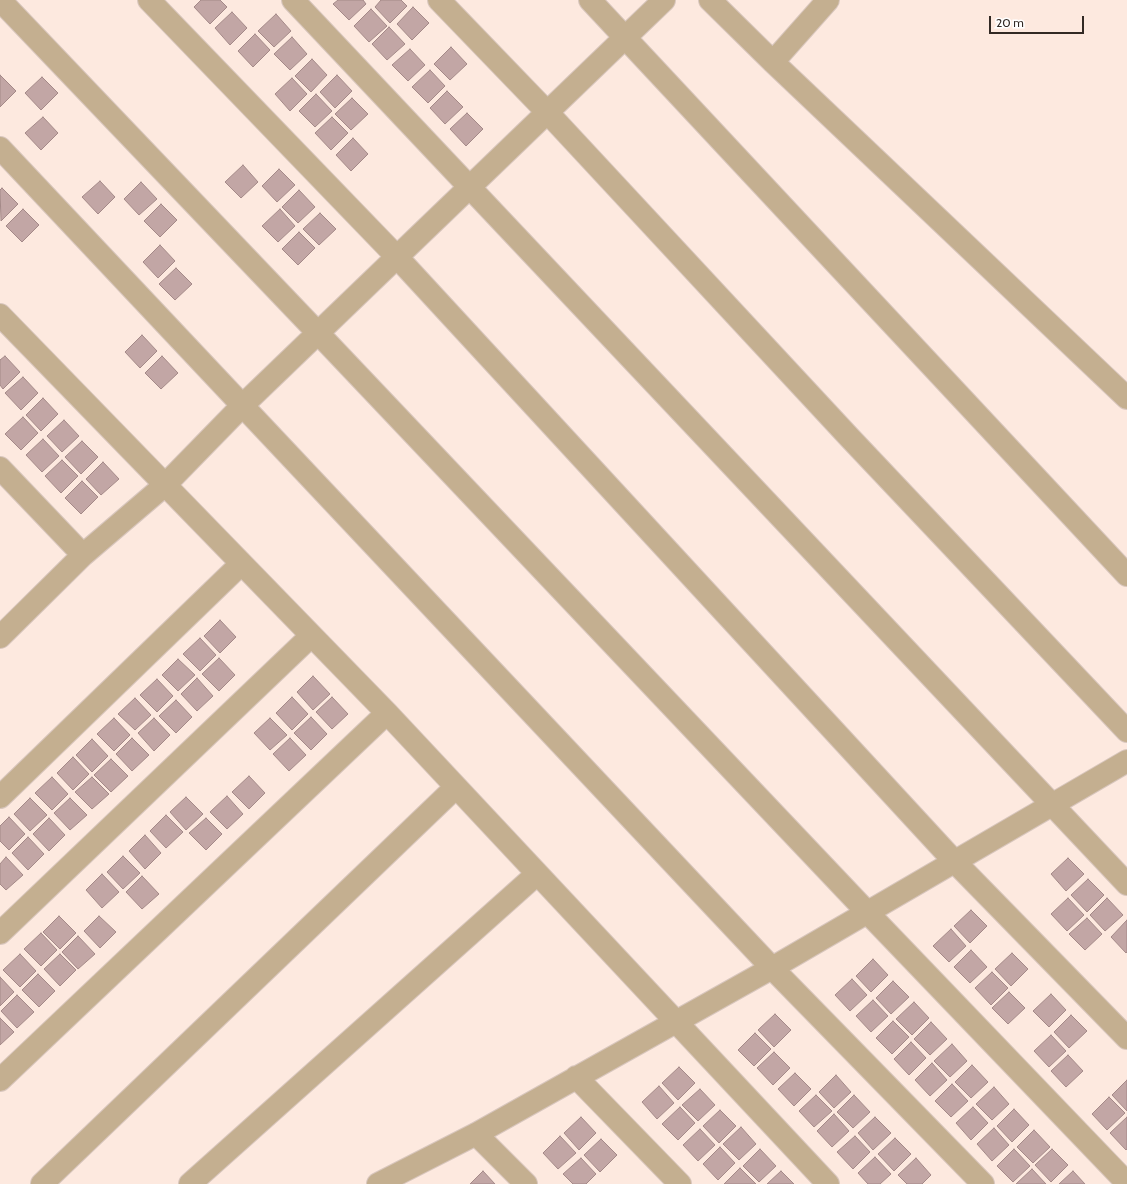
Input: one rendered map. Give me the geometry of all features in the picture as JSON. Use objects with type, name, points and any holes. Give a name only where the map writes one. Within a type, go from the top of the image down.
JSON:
[{"type":"street","points":[[0,0],[867,912],[1127,1183]]},
{"type":"street","points":[[149,0],[397,257],[954,861],[1127,1038]]},
{"type":"street","points":[[293,0],[1127,884]]},
{"type":"street","points":[[439,0],[548,113],[850,438],[1127,731]]},
{"type":"street","points":[[590,0],[1127,574]]},
{"type":"street","points":[[4,626],[83,555],[165,485],[243,405],[664,0]]},
{"type":"street","points":[[710,0],[772,62],[1127,398]]},
{"type":"street","points":[[772,62],[828,0]]},
{"type":"street","points":[[0,148],[772,968],[983,1184]]},
{"type":"street","points":[[0,315],[387,713],[674,1022],[828,1184]]},
{"type":"street","points":[[0,468],[83,555]]},
{"type":"street","points":[[0,797],[241,564]]},
{"type":"street","points":[[0,933],[311,636]]},
{"type":"street","points":[[0,1080],[387,713]]},
{"type":"street","points":[[378,1184],[476,1134],[772,968],[1127,760]]},
{"type":"street","points":[[42,1184],[456,787]]},
{"type":"street","points":[[190,1184],[537,874]]},
{"type":"street","points":[[576,1077],[680,1184]]},
{"type":"street","points":[[476,1134],[526,1184]]},
{"type":"building","points":[[201,0],[220,0],[227,7],[210,24],[194,7]]},
{"type":"building","points":[[338,0],[363,0],[366,4],[349,20],[333,4]]},
{"type":"building","points":[[381,0],[401,0],[407,6],[390,23],[375,7]]},
{"type":"building","points":[[413,7],[429,23],[412,40],[397,24]]},
{"type":"building","points":[[371,9],[387,26],[369,42],[354,26]]},
{"type":"building","points":[[232,12],[247,28],[230,45],[215,28]]},
{"type":"building","points":[[276,14],[291,31],[274,47],[258,31]]},
{"type":"building","points":[[389,27],[405,44],[387,60],[372,44]]},
{"type":"building","points":[[255,34],[270,50],[253,67],[238,51]]},
{"type":"building","points":[[292,37],[307,54],[290,70],[274,54]]},
{"type":"building","points":[[451,47],[467,64],[450,80],[434,64]]},
{"type":"building","points":[[410,49],[425,65],[408,81],[392,65]]},
{"type":"building","points":[[312,59],[327,75],[311,92],[295,76]]},
{"type":"building","points":[[430,70],[445,86],[428,103],[412,87]]},
{"type":"building","points":[[0,75],[16,91],[0,107]]},
{"type":"building","points":[[337,75],[352,91],[335,108],[320,92]]},
{"type":"building","points":[[42,77],[58,93],[41,110],[25,93]]},
{"type":"building","points":[[292,78],[307,94],[290,111],[275,94]]},
{"type":"building","points":[[447,91],[463,107],[445,124],[430,108]]},
{"type":"building","points":[[316,94],[332,111],[315,127],[299,111]]},
{"type":"building","points":[[352,98],[368,114],[351,130],[335,114]]},
{"type":"building","points":[[467,113],[483,129],[466,146],[450,129]]},
{"type":"building","points":[[43,117],[58,133],[41,150],[25,133]]},
{"type":"building","points":[[332,117],[348,133],[331,150],[315,133]]},
{"type":"building","points":[[353,138],[368,154],[351,171],[336,155]]},
{"type":"building","points":[[243,165],[258,182],[241,198],[225,182]]},
{"type":"building","points":[[279,169],[295,185],[277,202],[262,186]]},
{"type":"building","points":[[100,181],[115,197],[98,214],[82,197]]},
{"type":"building","points":[[141,182],[157,199],[139,215],[124,199]]},
{"type":"building","points":[[2,188],[18,204],[1,221],[0,190]]},
{"type":"building","points":[[299,190],[315,207],[298,223],[282,207]]},
{"type":"building","points":[[161,204],[177,220],[160,237],[144,221]]},
{"type":"building","points":[[23,209],[39,225],[22,242],[6,226]]},
{"type":"building","points":[[280,209],[295,226],[278,242],[262,226]]},
{"type":"building","points":[[320,213],[336,229],[319,245],[303,229]]},
{"type":"building","points":[[299,232],[315,248],[298,265],[282,249]]},
{"type":"building","points":[[160,245],[175,261],[158,278],[143,262]]},
{"type":"building","points":[[176,268],[192,284],[175,300],[159,284]]},
{"type":"building","points":[[142,335],[157,351],[140,368],[125,352]]},
{"type":"building","points":[[5,356],[20,372],[3,389],[0,385],[0,360]]},
{"type":"building","points":[[162,356],[178,373],[161,389],[145,373]]},
{"type":"building","points":[[23,377],[38,393],[21,410],[5,393]]},
{"type":"building","points":[[43,398],[58,414],[41,431],[26,415]]},
{"type":"building","points":[[23,417],[38,433],[21,450],[5,434]]},
{"type":"building","points":[[64,420],[79,436],[62,452],[47,436]]},
{"type":"building","points":[[43,439],[59,456],[42,472],[26,455]]},
{"type":"building","points":[[82,441],[98,457],[81,474],[65,457]]},
{"type":"building","points":[[62,460],[78,476],[61,493],[45,476]]},
{"type":"building","points":[[103,462],[119,479],[101,495],[86,479]]},
{"type":"building","points":[[82,481],[98,497],[81,514],[65,498]]},
{"type":"building","points":[[220,620],[236,637],[220,653],[204,636]]},
{"type":"building","points":[[200,638],[216,655],[200,671],[183,654]]},
{"type":"building","points":[[219,658],[235,675],[219,691],[202,674]]},
{"type":"building","points":[[178,659],[195,675],[178,691],[162,675]]},
{"type":"building","points":[[313,676],[330,694],[313,710],[297,692]]},
{"type":"building","points":[[197,678],[213,696],[197,711],[181,694]]},
{"type":"building","points":[[157,679],[173,696],[157,712],[140,695]]},
{"type":"building","points":[[292,697],[308,714],[292,730],[276,713]]},
{"type":"building","points":[[332,697],[348,714],[332,729],[316,712]]},
{"type":"building","points":[[135,698],[151,715],[135,730],[118,714]]},
{"type":"building","points":[[176,700],[192,717],[176,733],[159,716]]},
{"type":"building","points":[[311,717],[327,734],[311,750],[294,733]]},
{"type":"building","points":[[114,718],[130,735],[114,751],[97,734]]},
{"type":"building","points":[[154,718],[170,735],[154,751],[138,733]]},
{"type":"building","points":[[270,718],[287,735],[270,750],[254,733]]},
{"type":"building","points":[[132,738],[149,755],[132,771],[116,754]]},
{"type":"building","points":[[290,738],[306,755],[289,771],[273,754]]},
{"type":"building","points":[[92,739],[108,756],[92,772],[76,755]]},
{"type":"building","points":[[73,757],[89,774],[73,790],[57,773]]},
{"type":"building","points":[[111,759],[128,776],[111,792],[94,775]]},
{"type":"building","points":[[249,776],[265,793],[249,809],[232,792]]},
{"type":"building","points":[[52,777],[68,794],[52,810],[35,793]]},
{"type":"building","points":[[92,777],[109,794],[92,809],[75,792]]},
{"type":"building","points":[[227,796],[243,814],[227,829],[210,812]]},
{"type":"building","points":[[186,797],[203,814],[186,830],[170,812]]},
{"type":"building","points":[[30,798],[47,815],[30,831],[14,814]]},
{"type":"building","points":[[70,798],[87,815],[70,830],[54,813]]},
{"type":"building","points":[[166,815],[183,832],[166,848],[150,831]]},
{"type":"building","points":[[9,817],[25,834],[9,850],[0,841],[0,826]]},
{"type":"building","points":[[49,818],[65,835],[49,851],[33,834]]},
{"type":"building","points":[[206,818],[222,834],[206,850],[189,833]]},
{"type":"building","points":[[145,835],[161,853],[145,869],[129,851]]},
{"type":"building","points":[[28,837],[44,854],[28,870],[12,853]]},
{"type":"building","points":[[123,856],[140,873],[123,889],[107,872]]},
{"type":"building","points":[[6,857],[23,875],[6,890],[0,884],[0,864]]},
{"type":"building","points":[[1068,858],[1084,874],[1066,891],[1051,874]]},
{"type":"building","points":[[102,874],[119,892],[102,908],[86,890]]},
{"type":"building","points":[[142,876],[159,894],[142,909],[126,892]]},
{"type":"building","points":[[1088,879],[1104,895],[1087,912],[1071,895]]},
{"type":"building","points":[[1068,898],[1084,915],[1067,931],[1051,914]]},
{"type":"building","points":[[1107,898],[1123,915],[1105,931],[1090,915]]},
{"type":"building","points":[[971,910],[987,926],[970,943],[954,926]]},
{"type":"building","points":[[59,916],[76,933],[60,949],[43,932]]},
{"type":"building","points":[[99,916],[116,932],[100,948],[84,931]]},
{"type":"building","points":[[1087,918],[1102,934],[1085,950],[1069,934]]},
{"type":"building","points":[[1127,920],[1127,952],[1126,953],[1111,937]]},
{"type":"building","points":[[951,929],[966,946],[949,962],[933,946]]},
{"type":"building","points":[[41,933],[57,950],[41,966],[24,949]]},
{"type":"building","points":[[78,936],[95,954],[78,969],[62,952]]},
{"type":"building","points":[[971,950],[987,967],[970,983],[954,967]]},
{"type":"building","points":[[1012,953],[1028,969],[1011,986],[995,969]]},
{"type":"building","points":[[20,954],[36,971],[20,987],[3,970]]},
{"type":"building","points":[[60,954],[76,970],[60,986],[44,969]]},
{"type":"building","points":[[873,959],[888,975],[871,992],[856,976]]},
{"type":"building","points":[[992,972],[1008,988],[991,1005],[975,988]]},
{"type":"building","points":[[38,974],[55,991],[39,1007],[22,990]]},
{"type":"building","points":[[0,977],[14,992],[0,1006]]},
{"type":"building","points":[[852,979],[867,995],[850,1011],[835,995]]},
{"type":"building","points":[[893,981],[909,997],[891,1014],[876,998]]},
{"type":"building","points":[[1009,992],[1025,1008],[1008,1024],[992,1008]]},
{"type":"building","points":[[1051,994],[1066,1010],[1049,1027],[1033,1011]]},
{"type":"building","points":[[17,995],[34,1012],[17,1028],[1,1011]]},
{"type":"building","points":[[873,1000],[888,1016],[871,1032],[856,1016]]},
{"type":"building","points":[[914,1002],[929,1018],[912,1035],[896,1019]]},
{"type":"building","points":[[775,1014],[791,1030],[774,1047],[758,1030]]},
{"type":"building","points":[[1071,1015],[1087,1031],[1069,1048],[1054,1032]]},
{"type":"building","points":[[0,1018],[14,1032],[0,1045]]},
{"type":"building","points":[[893,1021],[909,1037],[892,1054],[876,1038]]},
{"type":"building","points":[[931,1022],[947,1039],[930,1055],[914,1039]]},
{"type":"building","points":[[755,1033],[771,1049],[754,1066],[738,1050]]},
{"type":"building","points":[[1051,1035],[1066,1051],[1049,1067],[1034,1051]]},
{"type":"building","points":[[911,1042],[926,1058],[909,1075],[894,1059]]},
{"type":"building","points":[[952,1044],[967,1061],[950,1077],[934,1061]]},
{"type":"building","points":[[774,1052],[790,1068],[773,1085],[757,1068]]},
{"type":"building","points":[[1068,1055],[1083,1071],[1066,1087],[1051,1071]]},
{"type":"building","points":[[932,1063],[947,1080],[930,1096],[915,1080]]},
{"type":"building","points":[[972,1065],[988,1082],[971,1098],[955,1082]]},
{"type":"building","points":[[679,1067],[695,1083],[678,1100],[662,1083]]},
{"type":"building","points":[[795,1073],[811,1089],[794,1106],[778,1089]]},
{"type":"building","points":[[836,1075],[851,1092],[834,1108],[819,1092]]},
{"type":"building","points":[[1127,1080],[1127,1111],[1112,1095]]},
{"type":"building","points":[[952,1084],[968,1101],[951,1117],[935,1101]]},
{"type":"building","points":[[659,1086],[674,1103],[657,1119],[642,1102]]},
{"type":"building","points":[[994,1087],[1009,1104],[992,1120],[976,1104]]},
{"type":"building","points":[[700,1089],[715,1105],[698,1121],[682,1105]]},
{"type":"building","points":[[816,1095],[832,1111],[814,1127],[799,1111]]},
{"type":"building","points":[[854,1095],[870,1112],[853,1128],[837,1112]]},
{"type":"building","points":[[1109,1097],[1125,1113],[1107,1130],[1092,1114]]},
{"type":"building","points":[[680,1107],[695,1123],[678,1140],[662,1124]]},
{"type":"building","points":[[973,1107],[988,1123],[971,1140],[956,1123]]},
{"type":"building","points":[[1014,1109],[1029,1125],[1012,1142],[997,1126]]},
{"type":"building","points":[[720,1110],[736,1126],[719,1143],[703,1126]]},
{"type":"building","points":[[834,1114],[849,1131],[832,1147],[817,1131]]},
{"type":"building","points":[[581,1117],[596,1133],[579,1150],[564,1133]]},
{"type":"building","points":[[875,1117],[891,1133],[873,1150],[858,1133]]},
{"type":"building","points":[[1127,1117],[1127,1149],[1126,1150],[1110,1133]]},
{"type":"building","points":[[741,1127],[756,1144],[739,1160],[723,1144]]},
{"type":"building","points":[[994,1128],[1009,1145],[992,1161],[977,1144]]},
{"type":"building","points":[[700,1129],[715,1145],[698,1161],[683,1145]]},
{"type":"building","points":[[1034,1130],[1050,1147],[1033,1163],[1017,1147]]},
{"type":"building","points":[[560,1136],[576,1153],[558,1169],[543,1153]]},
{"type":"building","points":[[855,1136],[870,1152],[853,1169],[837,1152]]},
{"type":"building","points":[[895,1138],[911,1154],[894,1171],[878,1154]]},
{"type":"building","points":[[601,1139],[617,1155],[600,1172],[584,1155]]},
{"type":"building","points":[[720,1147],[735,1163],[718,1180],[703,1164]]},
{"type":"building","points":[[760,1149],[776,1166],[759,1182],[743,1166]]},
{"type":"building","points":[[1014,1149],[1030,1166],[1013,1182],[997,1166]]},
{"type":"building","points":[[1052,1149],[1068,1165],[1051,1182],[1035,1165]]},
{"type":"building","points":[[875,1157],[891,1174],[880,1184],[868,1184],[858,1173]]},
{"type":"building","points":[[581,1158],[596,1174],[586,1184],[573,1184],[563,1174]]},
{"type":"building","points":[[916,1158],[931,1175],[922,1184],[907,1184],[898,1175]]},
{"type":"building","points":[[740,1168],[756,1184],[724,1184]]},
{"type":"building","points":[[1032,1169],[1046,1184],[1016,1184]]},
{"type":"building","points":[[483,1171],[495,1184],[470,1184]]},
{"type":"building","points":[[781,1171],[794,1184],[767,1184]]},
{"type":"building","points":[[1073,1171],[1085,1184],[1059,1184]]}]
